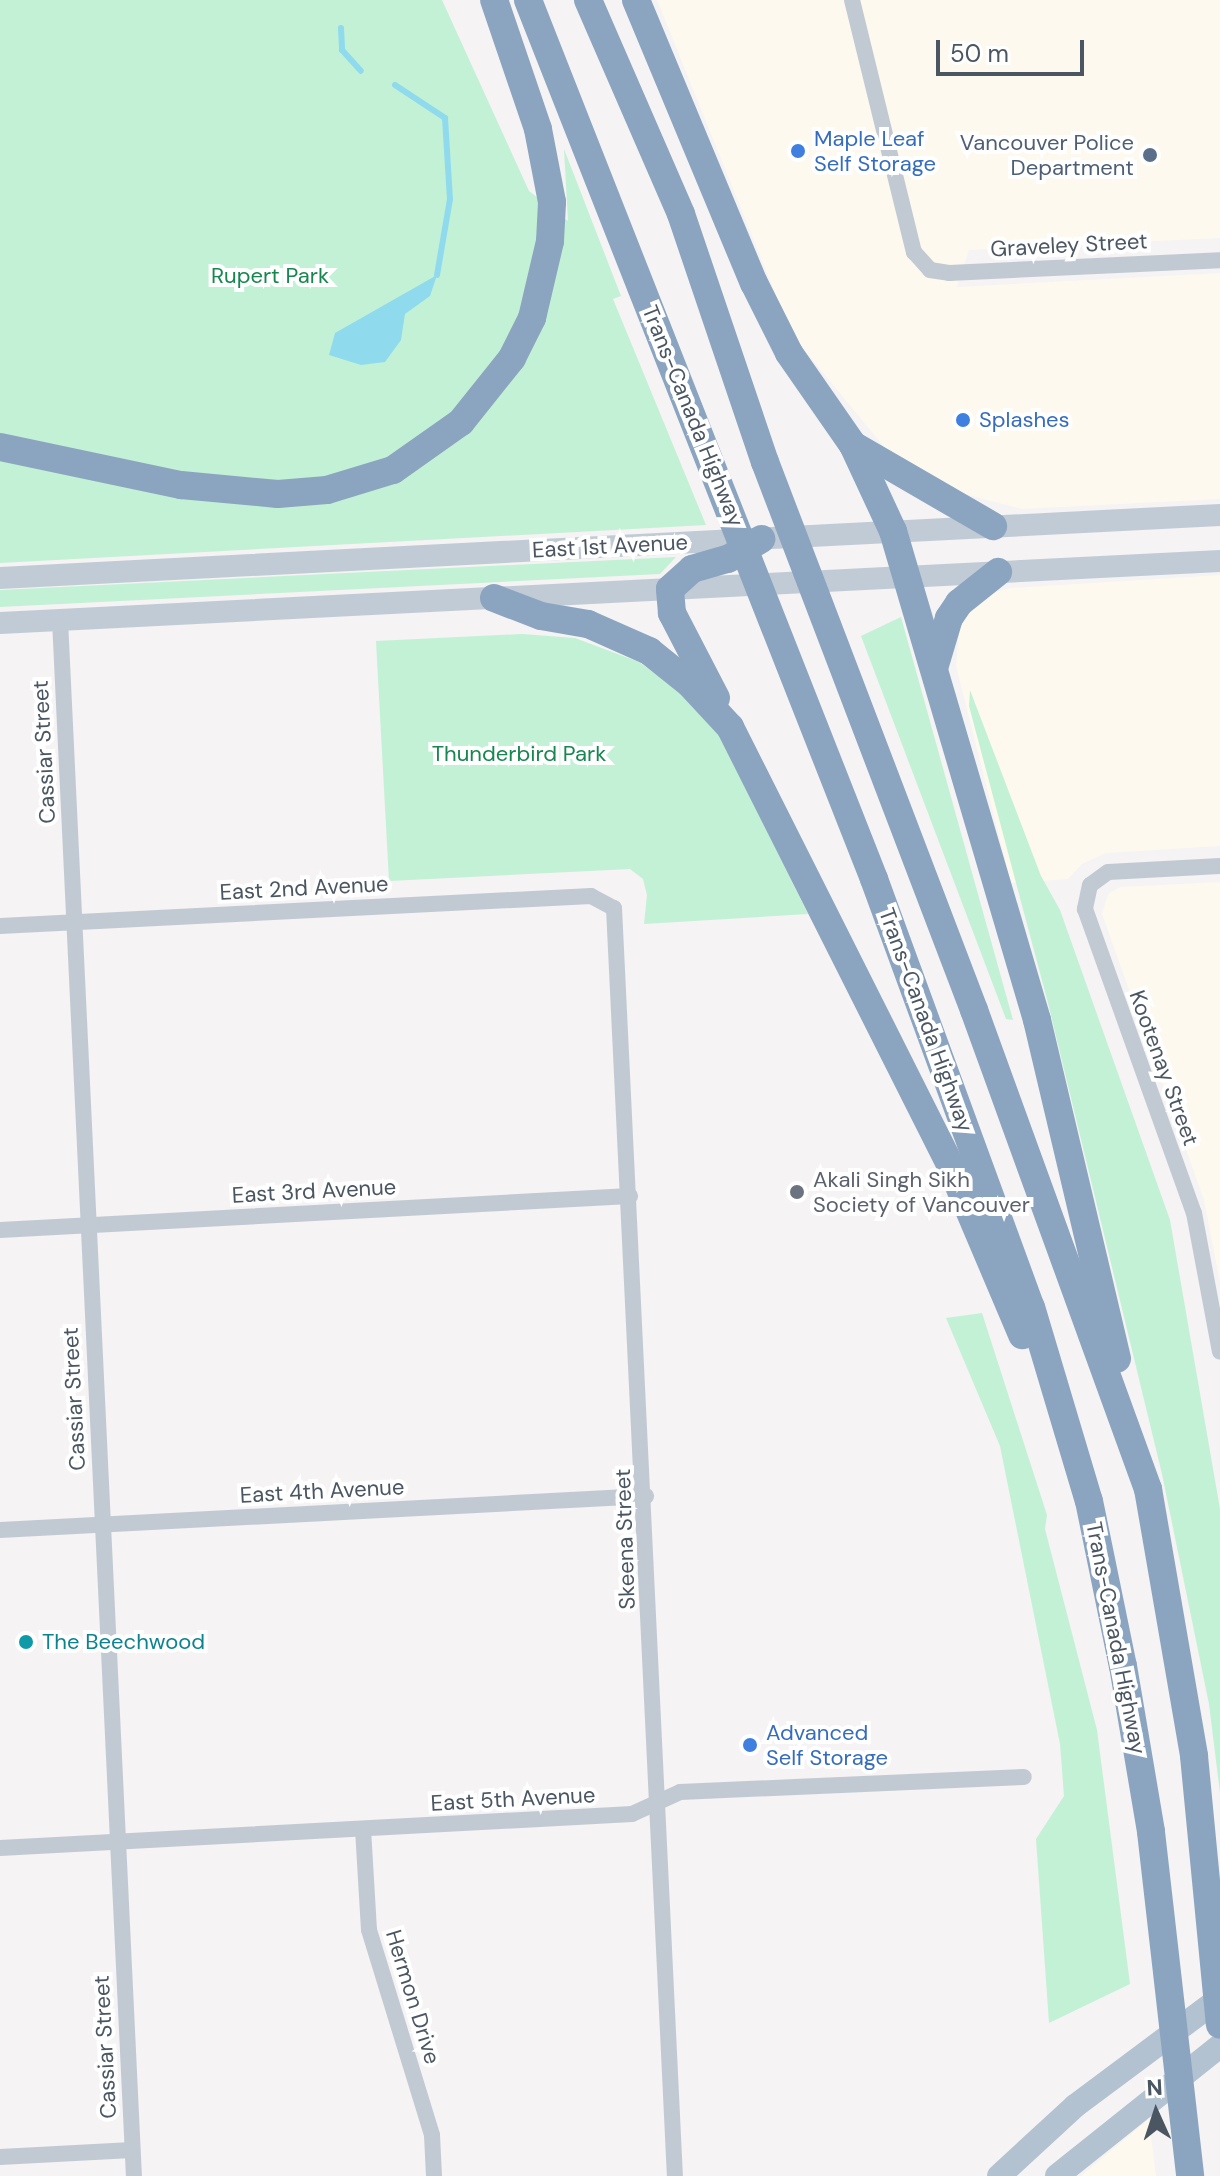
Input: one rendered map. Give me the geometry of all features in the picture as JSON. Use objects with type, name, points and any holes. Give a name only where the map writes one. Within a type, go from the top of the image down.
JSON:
[{"type":"highway","points":[[0,447],[181,485],[278,494],[327,490],[393,470],[461,422],[512,358],[532,318],[550,241],[552,202],[538,129],[494,0]]},
{"type":"highway","name":"Trans-Canada Highway","points":[[528,0],[714,465],[1031,1307],[1089,1501],[1151,1832],[1188,2162]]},
{"type":"highway","name":"Trans-Canada Highway","points":[[588,0],[681,214],[765,462],[974,1010],[1148,1489],[1194,1756],[1220,2025]]},
{"type":"highway","points":[[636,0],[754,283],[789,353],[853,445],[893,531],[909,577],[1037,1020],[1148,1489]]},
{"type":"highway","points":[[853,445],[993,526]]},
{"type":"highway","points":[[762,538],[728,559],[692,569],[670,589],[672,613],[950,1165],[1089,1501]]},
{"type":"highway","points":[[935,665],[949,618],[959,603],[998,572]]},
{"type":"highway","points":[[494,598],[541,616],[588,624],[649,651],[730,727]]},
{"type":"main road","name":"East 1st Avenue","points":[[0,578],[1220,515]]},
{"type":"main road","name":"East 1st Avenue","points":[[0,623],[1220,561]]},
{"type":"main road","points":[[999,2176],[1075,2106],[1220,1998]]},
{"type":"main road","points":[[1057,2176],[1220,2046]]},
{"type":"street","name":"Graveley Street","points":[[852,0],[912,245],[923,264],[949,273],[1220,260]]},
{"type":"street","name":"Cassiar Street","points":[[60,620],[134,2176]]},
{"type":"street","name":"Kootenay Street","points":[[1220,866],[1108,872],[1097,877],[1086,895],[1090,931],[1194,1213],[1220,1352]]},
{"type":"street","name":"East 2nd Avenue","points":[[0,926],[591,896],[608,903]]},
{"type":"street","name":"Skeena Street","points":[[608,903],[617,916],[675,2176]]},
{"type":"street","name":"East 3rd Avenue","points":[[0,1230],[630,1196]]},
{"type":"street","name":"East 4th Avenue","points":[[0,1530],[646,1496]]},
{"type":"street","name":"East 5th Avenue","points":[[0,1848],[632,1814],[680,1792],[1024,1777]]},
{"type":"street","name":"Hermon Drive","points":[[363,1829],[369,1930],[432,2135],[434,2176]]},
{"type":"street","points":[[0,2157],[132,2150]]},
{"type":"shaded area","points":[[657,0],[1220,0],[1220,238],[969,250],[957,287],[1220,273],[1220,499],[1022,509],[945,489],[894,459],[792,335]]},
{"type":"shaded area","points":[[1220,575],[1220,846],[1106,853],[1082,864],[1068,879],[1011,883],[956,666],[960,621],[986,594],[1011,588]]},
{"type":"shaded area","points":[[1220,882],[1220,1283],[1204,1200],[1102,914],[1108,894],[1120,887]]},
{"type":"shaded area","points":[[1149,2119],[1156,2176],[1081,2176]]},
{"type":"green space","name":"Rupert Park","points":[[0,0],[442,0],[529,191],[568,221],[564,149],[621,296],[613,299],[706,525],[0,563]]},
{"type":"green space","points":[[676,557],[660,574],[0,607],[0,590]]},
{"type":"green space","points":[[901,617],[1013,1020],[1006,1019],[861,636]]},
{"type":"green space","name":"Thunderbird Park","points":[[522,634],[575,638],[639,662],[691,700],[722,739],[808,914],[644,924],[647,895],[643,879],[630,869],[389,881],[376,641]]},
{"type":"green space","points":[[970,690],[1041,876],[1060,910],[1170,1220],[1220,1509],[1220,1793],[1209,1704],[1162,1474],[1048,1003],[969,706]]},
{"type":"green space","points":[[982,1313],[1047,1515],[1045,1529],[1097,1730],[1130,1984],[1049,2023],[1036,1839],[1064,1796],[1060,1744],[1000,1446],[946,1318]]},
{"type":"water","points":[[437,275],[430,296],[405,314],[401,340],[385,362],[361,365],[329,355],[335,333]]},
{"type":"waterway","points":[[341,28],[342,50],[361,71]]},
{"type":"waterway","points":[[395,85],[445,118],[450,199],[437,275]]},
{"type":"place","name":"Maple Leaf Self Storage","points":[[798,151]]},
{"type":"place","name":"Vancouver Police Department","points":[[1150,155]]},
{"type":"place","name":"Splashes","points":[[963,420]]},
{"type":"place","name":"Akali Singh Sikh Society of Vancouver","points":[[797,1192]]},
{"type":"place","name":"The Beechwood","points":[[26,1642]]},
{"type":"place","name":"Advanced Self Storage","points":[[750,1745]]}]
